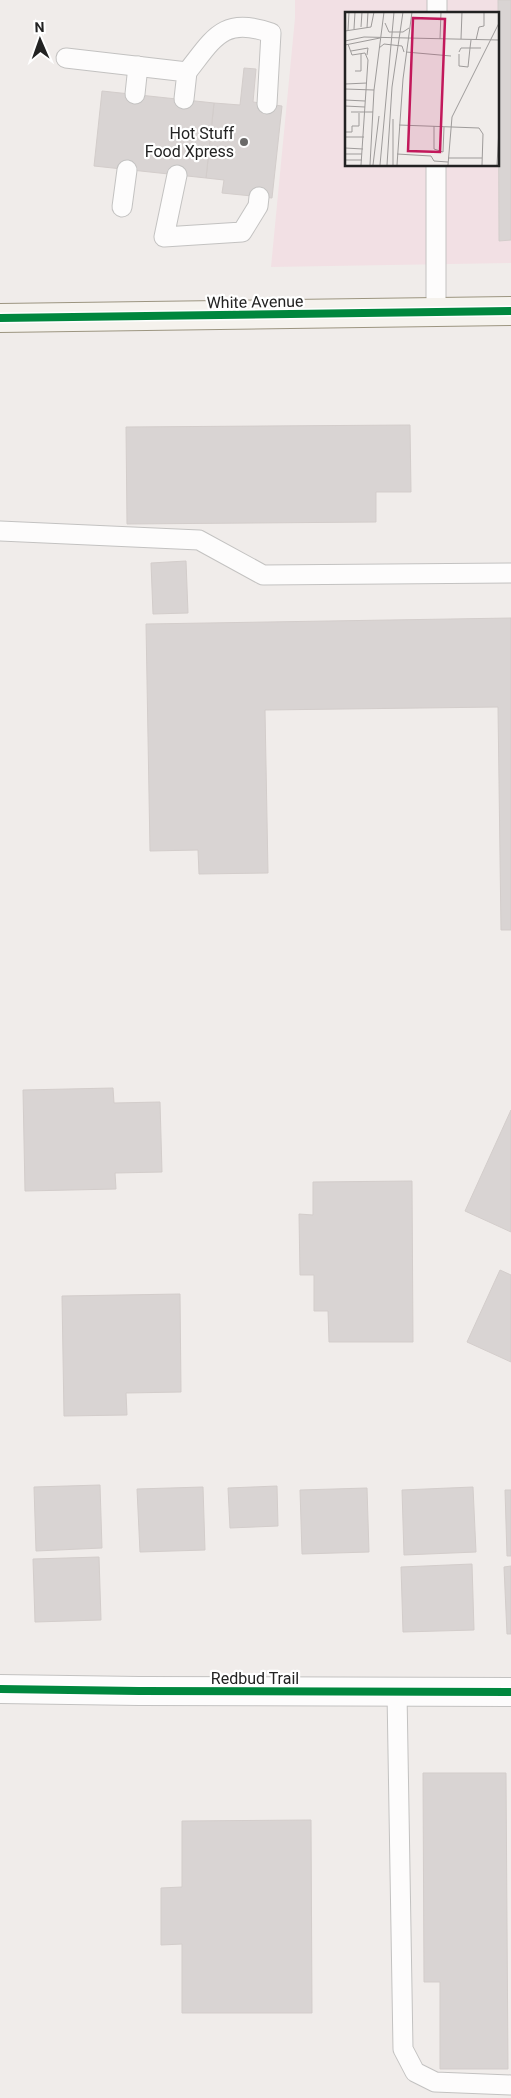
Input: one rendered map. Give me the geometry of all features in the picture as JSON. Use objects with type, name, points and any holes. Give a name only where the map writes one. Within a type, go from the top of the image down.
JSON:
[{"type":"street","name":"White Avenue","points":[[0,318],[511,311]]},
{"type":"street","name":"Redbud Trail","points":[[0,1689],[511,1692]]},
{"type":"lane","points":[[184,99],[187,72],[216,35],[234,26],[257,28],[271,33],[267,104]]},
{"type":"lane","points":[[66,58],[187,72]]},
{"type":"lane","points":[[135,94],[138,66]]},
{"type":"lane","points":[[436,166],[436,313]]},
{"type":"lane","points":[[122,207],[127,170]]},
{"type":"lane","points":[[177,175],[164,237],[242,232],[258,206],[259,197]]},
{"type":"lane","points":[[0,530],[199,540],[263,575],[511,572]]},
{"type":"lane","points":[[397,1692],[402,2049],[415,2072],[435,2082],[511,2084]]},
{"type":"shaded area","points":[[295,0],[511,0],[511,263],[271,267],[295,18]]},
{"type":"building","points":[[498,0],[511,0],[511,240],[499,241]]},
{"type":"building","name":"Hot Stuff Food Xpress","points":[[244,68],[256,69],[253,102],[282,106],[272,198],[222,193],[224,180],[206,178],[214,103],[240,105]]},
{"type":"building","points":[[102,91],[214,103],[206,178],[94,166]]},
{"type":"building","points":[[410,425],[411,492],[376,492],[376,522],[127,524],[126,427]]},
{"type":"building","points":[[186,561],[188,613],[153,614],[151,563]]},
{"type":"building","points":[[511,618],[511,930],[501,930],[498,707],[265,710],[268,873],[199,874],[198,850],[150,851],[146,624]]},
{"type":"building","points":[[113,1088],[114,1103],[160,1102],[162,1172],[115,1173],[116,1189],[25,1191],[23,1090]]},
{"type":"building","points":[[511,1110],[511,1232],[465,1211]]},
{"type":"building","points":[[412,1181],[413,1342],[329,1342],[328,1311],[314,1311],[314,1275],[300,1275],[299,1214],[313,1215],[313,1182]]},
{"type":"building","points":[[500,1270],[511,1275],[511,1362],[467,1342]]},
{"type":"building","points":[[180,1294],[181,1392],[126,1393],[127,1415],[64,1416],[62,1296]]},
{"type":"building","points":[[100,1485],[102,1548],[36,1551],[34,1487]]},
{"type":"building","points":[[277,1486],[278,1526],[230,1528],[228,1488]]},
{"type":"building","points":[[203,1487],[205,1550],[140,1552],[137,1489]]},
{"type":"building","points":[[473,1487],[476,1552],[404,1555],[402,1490]]},
{"type":"building","points":[[367,1488],[369,1552],[302,1554],[300,1490]]},
{"type":"building","points":[[505,1490],[511,1490],[511,1556],[507,1556]]},
{"type":"building","points":[[99,1557],[101,1620],[35,1622],[33,1559]]},
{"type":"building","points":[[472,1564],[474,1630],[403,1632],[401,1567]]},
{"type":"building","points":[[511,1566],[511,1634],[507,1634],[504,1567]]},
{"type":"building","points":[[423,1773],[506,1773],[508,2069],[440,2069],[440,1982],[424,1982]]},
{"type":"building","points":[[311,1820],[312,2013],[182,2013],[182,1944],[161,1945],[161,1888],[182,1887],[182,1821]]},
{"type":"cycle path","points":[[0,318],[511,311]]},
{"type":"cycle path","points":[[0,1689],[511,1692]]},
{"type":"place","name":"Hot Stuff Food Xpress","points":[[244,142]]}]
